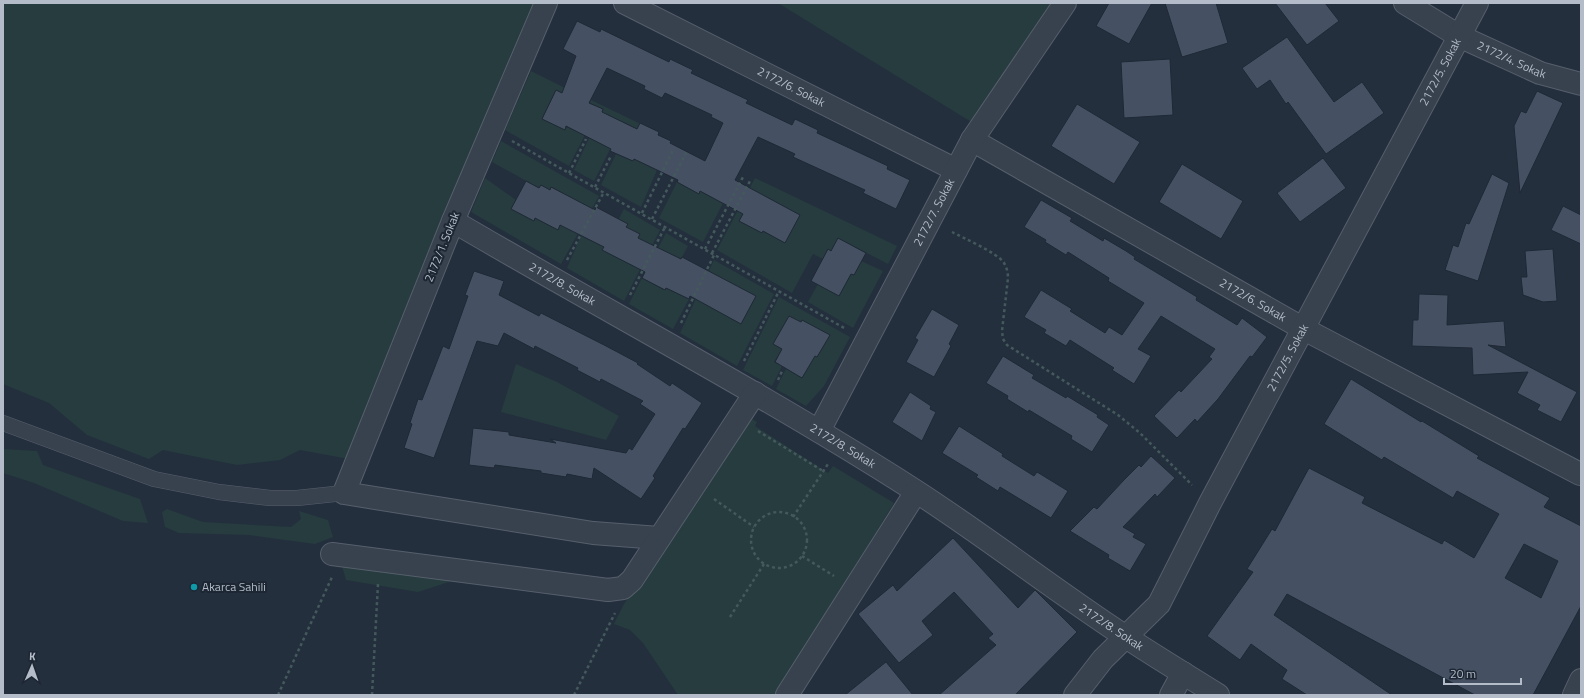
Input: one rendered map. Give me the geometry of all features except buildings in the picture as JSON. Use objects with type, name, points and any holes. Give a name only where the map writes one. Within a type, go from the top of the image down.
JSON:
[{"type":"street","name":"2172/1. Sokak","points":[[344,493],[453,221],[546,3]]},
{"type":"street","name":"2172/6. Sokak","points":[[625,3],[956,170]]},
{"type":"street","name":"2172/7. Sokak","points":[[819,431],[972,140],[1065,3]]},
{"type":"street","name":"2172/4. Sokak","points":[[1404,3],[1459,36],[1540,73],[1581,84]]},
{"type":"street","name":"2172/5. Sokak","points":[[1076,695],[1103,659],[1159,604],[1302,328],[1477,3]]},
{"type":"street","name":"2172/6. Sokak","points":[[972,140],[1302,328],[1581,468]]},
{"type":"street","name":"2172/8. Sokak","points":[[453,221],[556,282],[755,393],[840,444],[916,492],[1126,637],[1218,695]]},
{"type":"street","points":[[337,554],[608,590],[623,588],[632,580],[755,393]]},
{"type":"street","points":[[787,695],[916,492]]},
{"type":"street","points":[[344,493],[593,533],[659,538]]},
{"type":"street","points":[[1171,695],[1183,673]]},
{"type":"street","points":[[1574,695],[1581,680]]},
{"type":"lane","points":[[3,423],[154,479],[219,492],[270,498],[297,498],[344,493]]},
{"type":"path","points":[[492,129],[867,341]]},
{"type":"path","points":[[569,173],[586,139]]},
{"type":"path","points":[[642,213],[673,150]]},
{"type":"path","points":[[652,219],[687,151]]},
{"type":"path","points":[[595,187],[611,156]]},
{"type":"path","points":[[705,249],[743,177]]},
{"type":"path","points":[[670,345],[713,254],[750,181]]},
{"type":"path","points":[[556,282],[579,235],[604,192]]},
{"type":"path","points":[[930,220],[996,256],[1004,262],[1008,278],[1002,331],[1003,339],[1007,345],[1118,415],[1140,433],[1210,503]]},
{"type":"path","points":[[619,317],[665,227]]},
{"type":"path","points":[[734,381],[779,291]]},
{"type":"path","points":[[755,432],[759,431],[823,471]]},
{"type":"path","points":[[793,517],[840,444]]},
{"type":"path","points":[[694,486],[754,527]]},
{"type":"path","points":[[780,512],[790,514],[798,520],[804,528],[806,547],[802,556],[796,563],[787,567],[777,569],[764,564],[755,556],[751,548],[750,539],[754,527],[763,517],[771,513],[780,512]]},
{"type":"path","points":[[278,695],[291,669],[337,554]]},
{"type":"path","points":[[802,556],[855,588]]},
{"type":"path","points":[[372,695],[379,560]]},
{"type":"path","points":[[730,617],[764,564]]},
{"type":"path","points":[[574,695],[632,580]]},
{"type":"green space","points":[[3,3],[534,3],[349,459],[300,450],[280,460],[237,465],[163,450],[149,459],[87,435],[49,403],[3,384]]},
{"type":"green space","points":[[778,3],[1051,3],[973,123]]},
{"type":"green space","points":[[531,71],[569,90],[569,96],[556,90],[542,118],[565,129],[566,127],[585,135],[569,166],[505,130]]},
{"type":"green space","points":[[591,100],[649,128],[648,130],[639,126],[637,129],[624,122],[594,181],[574,170],[603,109],[589,103]]},
{"type":"green space","points":[[501,141],[599,196],[561,264],[471,212],[485,178],[516,200],[534,220],[535,218],[558,229],[573,202],[560,195],[561,192],[552,187],[550,190],[541,185],[539,188],[492,162]]},
{"type":"green space","points":[[616,154],[633,161],[634,159],[657,170],[641,207],[601,185]]},
{"type":"green space","points":[[755,178],[897,246],[888,264],[838,238],[831,251],[828,249],[823,259],[813,254],[792,293],[717,250]],"holes":[[[754,194],[767,201],[769,198],[778,203],[762,233],[739,221]]]},
{"type":"green space","points":[[677,182],[699,193],[700,191],[723,203],[703,242],[659,218]]},
{"type":"green space","points":[[624,209],[660,230],[624,301],[567,268],[581,236],[604,247]]},
{"type":"green space","points":[[666,233],[688,246],[681,259],[657,250]]},
{"type":"green space","points":[[714,260],[774,294],[737,366],[680,333]]},
{"type":"green space","points":[[861,261],[883,271],[853,328],[808,302],[818,284],[839,296],[851,274]]},
{"type":"green space","points":[[642,278],[664,290],[666,288],[689,299],[673,329],[629,304]]},
{"type":"green space","points":[[779,297],[850,337],[824,386],[806,406],[776,389],[786,369],[802,377],[784,339],[779,348],[782,349],[774,362],[782,366],[772,386],[743,370]]},
{"type":"green space","points":[[516,364],[557,382],[619,416],[606,440],[501,412]]},
{"type":"green space","points":[[752,419],[757,422],[755,426],[828,473],[833,466],[894,503],[777,695],[678,695],[643,643],[630,630],[614,624],[624,604]]},
{"type":"green space","points":[[3,449],[37,451],[43,465],[140,499],[148,523],[123,521],[34,483],[3,473]]},
{"type":"green space","points":[[167,509],[203,522],[291,527],[301,519],[299,511],[328,520],[333,537],[315,544],[249,535],[179,533],[165,527],[162,512]]},
{"type":"green space","points":[[342,566],[452,581],[418,592],[346,580]]},
{"type":"place","name":"Akarca Sahili","points":[[194,587]]}]
